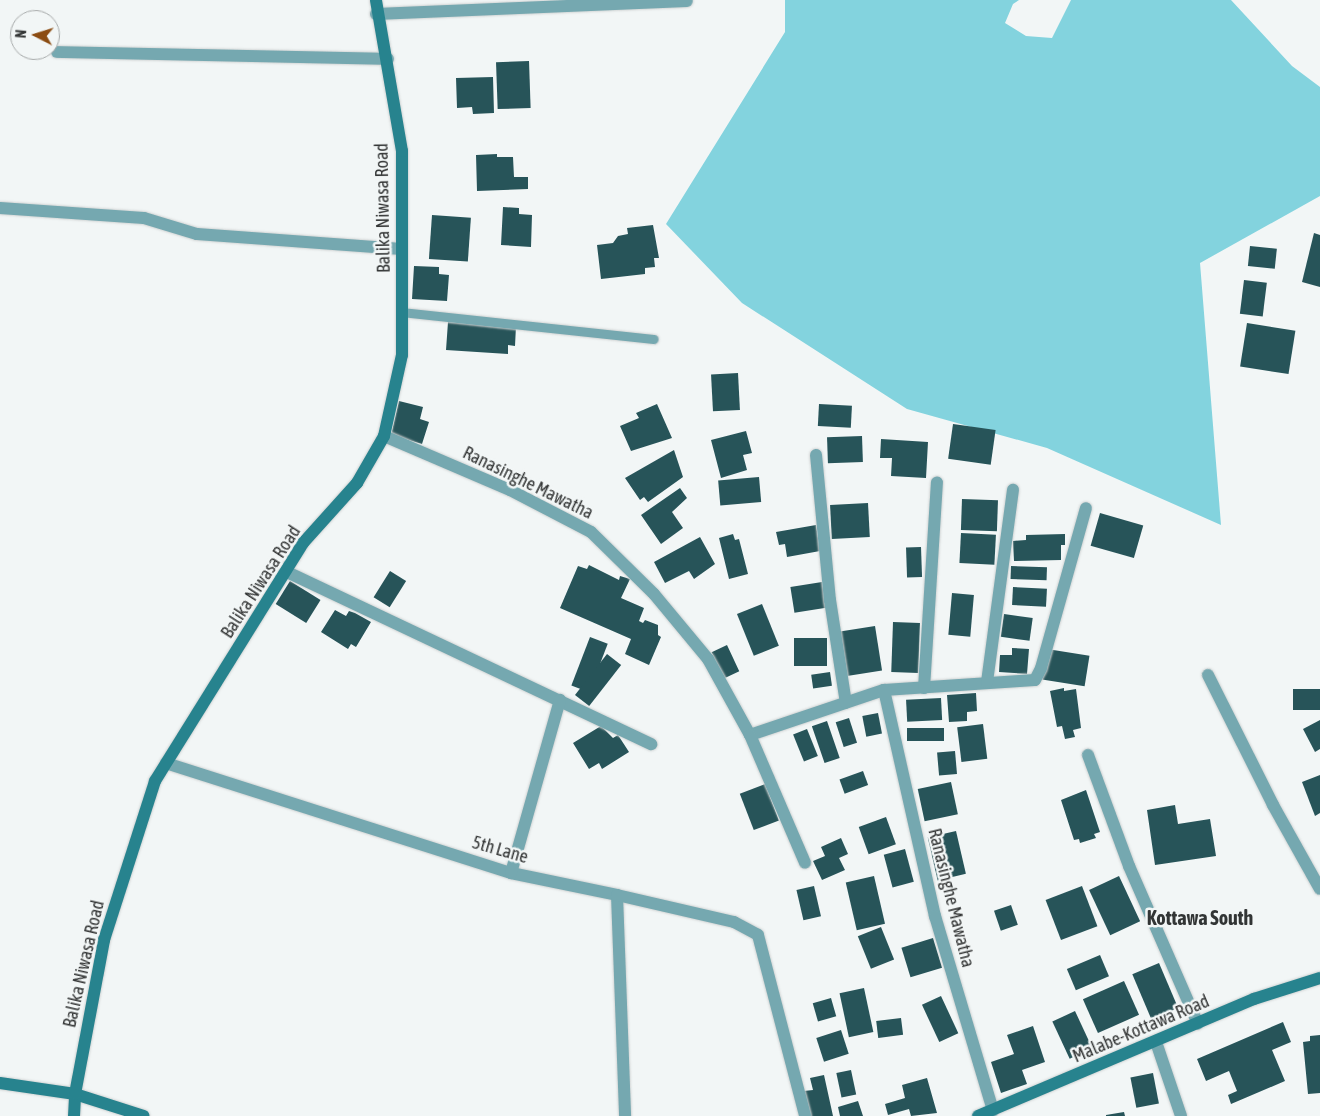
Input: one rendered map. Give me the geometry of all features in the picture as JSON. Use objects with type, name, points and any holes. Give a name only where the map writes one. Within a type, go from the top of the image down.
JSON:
[{"type":"street","name":"Balika Niwasa Road","points":[[74,1116],[75,1094],[104,940],[155,781],[287,572],[303,543],[357,483],[384,436],[402,355],[402,151],[388,59],[376,14],[376,0]]},
{"type":"street","points":[[376,14],[687,1]]},
{"type":"street","points":[[60,52],[388,59]]},
{"type":"street","points":[[0,208],[144,218],[197,234],[401,248]]},
{"type":"street","name":"Ranasinghe Mawatha","points":[[384,436],[510,490],[591,532],[654,594],[708,659],[750,736],[805,864]]},
{"type":"street","points":[[816,455],[830,600],[846,703]]},
{"type":"street","points":[[924,688],[937,482]]},
{"type":"street","points":[[987,682],[1013,490]]},
{"type":"street","points":[[750,736],[884,690],[1035,680],[1086,508]]},
{"type":"street","points":[[287,572],[651,744]]},
{"type":"street","points":[[1208,675],[1273,805],[1320,889]]},
{"type":"street","name":"Ranasinghe Mawatha","points":[[884,690],[935,916],[993,1111]]},
{"type":"street","points":[[511,873],[560,700]]},
{"type":"street","points":[[1088,755],[1129,866],[1198,1024]]},
{"type":"street","name":"5th Lane","points":[[166,763],[511,873],[734,922],[758,935],[805,1116]]},
{"type":"street","points":[[617,896],[625,1116]]},
{"type":"street","name":"Malabe-Kottawa Road","points":[[978,1116],[1254,999],[1320,978]]},
{"type":"street","points":[[1156,1042],[1181,1116]]},
{"type":"street","points":[[0,1083],[75,1094],[144,1116]]},
{"type":"lane","points":[[401,312],[654,339]]},
{"type":"shaded area","points":[[785,0],[1019,0],[1013,4],[1005,23],[1026,36],[1052,38],[1071,0],[1231,0],[1292,66],[1320,87],[1320,196],[1200,263],[1221,525],[1047,448],[907,409],[742,303],[666,224],[785,32]]},
{"type":"building","points":[[529,61],[531,108],[498,109],[496,62]]},
{"type":"building","points":[[493,77],[494,113],[473,114],[472,107],[457,108],[456,78]]},
{"type":"building","points":[[497,154],[497,157],[513,157],[514,177],[528,177],[528,189],[477,191],[476,155]]},
{"type":"building","points":[[503,207],[519,208],[519,214],[532,215],[531,247],[501,245]]},
{"type":"building","points":[[432,215],[471,218],[468,262],[429,259]]},
{"type":"building","points":[[653,225],[659,258],[654,258],[655,267],[645,268],[645,274],[601,279],[597,245],[613,243],[618,236],[628,234],[627,228]]},
{"type":"building","points":[[1314,233],[1320,235],[1320,287],[1302,282]]},
{"type":"building","points":[[1250,246],[1277,249],[1275,269],[1248,266]]},
{"type":"building","points":[[414,266],[439,267],[439,274],[449,275],[447,301],[412,299]]},
{"type":"building","points":[[1244,280],[1267,283],[1263,317],[1240,314]]},
{"type":"building","points":[[448,322],[516,326],[515,346],[508,345],[508,354],[446,350]]},
{"type":"building","points":[[1247,323],[1295,331],[1289,374],[1240,366]]},
{"type":"building","points":[[738,373],[740,410],[713,411],[711,374]]},
{"type":"building","points":[[399,401],[423,407],[420,419],[429,422],[422,444],[391,435]]},
{"type":"building","points":[[657,404],[672,438],[631,451],[620,426],[639,418],[636,413]]},
{"type":"building","points":[[819,404],[852,406],[851,428],[818,426]]},
{"type":"building","points":[[953,424],[996,430],[991,465],[948,459]]},
{"type":"building","points":[[746,431],[752,453],[743,455],[747,470],[721,478],[711,440]]},
{"type":"building","points":[[862,436],[863,462],[828,463],[827,437]]},
{"type":"building","points":[[881,439],[928,442],[926,478],[891,476],[892,458],[880,458]]},
{"type":"building","points":[[674,450],[683,477],[648,502],[644,497],[640,500],[625,478]]},
{"type":"building","points":[[759,477],[761,502],[720,505],[718,481]]},
{"type":"building","points":[[680,488],[687,498],[672,512],[683,528],[661,544],[641,515]]},
{"type":"building","points":[[962,499],[998,500],[997,531],[961,530]]},
{"type":"building","points":[[868,503],[870,537],[832,539],[830,505]]},
{"type":"building","points":[[1100,513],[1143,525],[1134,558],[1091,546]]},
{"type":"building","points":[[816,525],[820,551],[787,557],[785,544],[779,545],[776,532]]},
{"type":"building","points":[[961,533],[996,535],[994,565],[959,563]]},
{"type":"building","points":[[733,534],[735,540],[739,539],[748,574],[729,579],[719,538]]},
{"type":"building","points":[[1065,534],[1065,545],[1061,545],[1061,560],[1014,561],[1013,541],[1026,540],[1026,535]]},
{"type":"building","points":[[700,537],[715,564],[694,579],[689,571],[665,583],[654,562]]},
{"type":"building","points":[[921,547],[922,577],[907,578],[906,548]]},
{"type":"building","points":[[589,565],[619,580],[620,576],[630,579],[621,598],[644,608],[639,621],[643,623],[645,620],[658,625],[658,635],[661,637],[649,665],[625,654],[631,639],[560,608],[578,566],[587,569]]},
{"type":"building","points":[[1011,566],[1047,567],[1047,580],[1011,579]]},
{"type":"building","points":[[390,571],[406,581],[390,607],[374,597]]},
{"type":"building","points":[[290,581],[321,600],[306,623],[276,604]]},
{"type":"building","points":[[822,582],[826,608],[794,613],[790,587]]},
{"type":"building","points":[[1013,587],[1047,589],[1046,607],[1012,605]]},
{"type":"building","points":[[952,593],[974,595],[970,637],[948,635]]},
{"type":"building","points":[[762,604],[779,646],[754,656],[737,614]]},
{"type":"building","points":[[335,610],[346,616],[349,611],[355,613],[371,622],[356,647],[351,644],[348,649],[321,632]]},
{"type":"building","points":[[1004,614],[1033,618],[1030,641],[1001,637]]},
{"type":"building","points":[[893,622],[920,623],[918,673],[891,672]]},
{"type":"building","points":[[875,626],[882,670],[845,676],[838,632]]},
{"type":"building","points":[[590,637],[608,644],[589,692],[571,686]]},
{"type":"building","points":[[794,638],[827,638],[827,666],[794,666]]},
{"type":"building","points":[[727,645],[739,671],[724,678],[712,652]]},
{"type":"building","points":[[1012,648],[1029,649],[1027,674],[999,672],[1000,655],[1012,655]]},
{"type":"building","points":[[1047,649],[1089,656],[1085,686],[1042,680]]},
{"type":"building","points":[[607,654],[621,665],[589,706],[575,695]]},
{"type":"building","points":[[830,672],[832,686],[813,689],[811,675]]},
{"type":"building","points":[[1064,688],[1064,691],[1076,689],[1081,728],[1073,730],[1075,737],[1065,739],[1062,726],[1057,727],[1050,691]]},
{"type":"building","points":[[1293,689],[1320,689],[1320,710],[1293,710]]},
{"type":"building","points":[[976,693],[977,711],[967,712],[967,721],[949,722],[947,695]]},
{"type":"building","points":[[941,698],[942,720],[907,722],[906,700]]},
{"type":"building","points":[[878,713],[882,734],[866,737],[862,716]]},
{"type":"building","points":[[849,718],[857,743],[844,747],[836,722]]},
{"type":"building","points":[[1320,720],[1320,749],[1315,752],[1303,729]]},
{"type":"building","points":[[827,721],[840,758],[825,763],[812,726]]},
{"type":"building","points":[[983,724],[987,759],[961,762],[957,727]]},
{"type":"building","points":[[601,726],[613,738],[618,735],[629,752],[602,769],[599,763],[589,769],[573,743]]},
{"type":"building","points":[[907,728],[944,728],[944,741],[907,741]]},
{"type":"building","points":[[807,729],[818,756],[804,762],[793,735]]},
{"type":"building","points":[[955,751],[957,774],[939,775],[937,753]]},
{"type":"building","points":[[863,771],[868,785],[845,794],[840,780]]},
{"type":"building","points":[[1320,775],[1320,813],[1315,816],[1302,782]]},
{"type":"building","points":[[951,782],[958,814],[925,821],[918,789]]},
{"type":"building","points":[[765,784],[779,820],[754,830],[740,794]]},
{"type":"building","points":[[1086,790],[1100,832],[1094,834],[1096,838],[1080,843],[1079,839],[1074,840],[1061,800]]},
{"type":"building","points":[[1175,805],[1178,824],[1210,819],[1216,856],[1155,865],[1147,810]]},
{"type":"building","points":[[886,817],[896,844],[869,854],[859,827]]},
{"type":"building","points":[[956,831],[966,874],[938,880],[928,838]]},
{"type":"building","points":[[841,838],[848,854],[839,858],[845,870],[822,880],[813,861],[825,856],[821,847]]},
{"type":"building","points":[[905,849],[914,882],[893,888],[884,855]]},
{"type":"building","points":[[874,876],[885,924],[857,930],[846,883]]},
{"type":"building","points":[[1119,876],[1140,921],[1110,935],[1089,890]]},
{"type":"building","points":[[814,886],[821,916],[803,920],[796,890]]},
{"type":"building","points":[[1082,886],[1097,926],[1061,940],[1046,900]]},
{"type":"building","points":[[1011,905],[1018,925],[1001,931],[994,911]]},
{"type":"building","points":[[881,927],[894,959],[871,969],[858,936]]},
{"type":"building","points":[[933,938],[942,968],[911,977],[901,948]]},
{"type":"building","points":[[1100,955],[1109,976],[1076,990],[1067,969]]},
{"type":"building","points":[[1159,963],[1178,1008],[1151,1019],[1132,974]]},
{"type":"building","points":[[1124,981],[1139,1015],[1098,1033],[1083,999]]},
{"type":"building","points":[[864,988],[873,1032],[849,1037],[840,993]]},
{"type":"building","points":[[941,996],[958,1033],[939,1042],[922,1005]]},
{"type":"building","points":[[831,998],[836,1016],[818,1022],[813,1003]]},
{"type":"building","points":[[1075,1011],[1092,1048],[1070,1059],[1052,1022]]},
{"type":"building","points":[[901,1018],[903,1035],[878,1038],[876,1021]]},
{"type":"building","points":[[1283,1022],[1291,1042],[1272,1050],[1285,1081],[1231,1104],[1228,1095],[1237,1091],[1229,1071],[1206,1081],[1197,1059]]},
{"type":"building","points":[[1033,1026],[1045,1062],[1022,1070],[1027,1084],[1001,1093],[991,1062],[1014,1054],[1007,1035]]},
{"type":"building","points":[[841,1030],[849,1054],[824,1062],[816,1038]]},
{"type":"building","points":[[1320,1035],[1320,1093],[1308,1094],[1303,1042],[1310,1041],[1310,1036]]},
{"type":"building","points":[[851,1070],[856,1094],[842,1098],[836,1073]]},
{"type":"building","points":[[1153,1073],[1159,1103],[1136,1108],[1130,1077]]},
{"type":"building","points":[[824,1075],[833,1116],[809,1116],[804,1091],[813,1090],[810,1078]]},
{"type":"building","points":[[927,1078],[937,1113],[911,1116],[909,1109],[888,1115],[885,1104],[905,1098],[902,1085]]},
{"type":"building","points":[[858,1101],[863,1116],[840,1116],[838,1107]]},
{"type":"building","points":[[1124,1112],[1125,1116],[1106,1116],[1106,1115]]},
{"type":"district","name":"Kottawa South","points":[[1200,917]]}]
